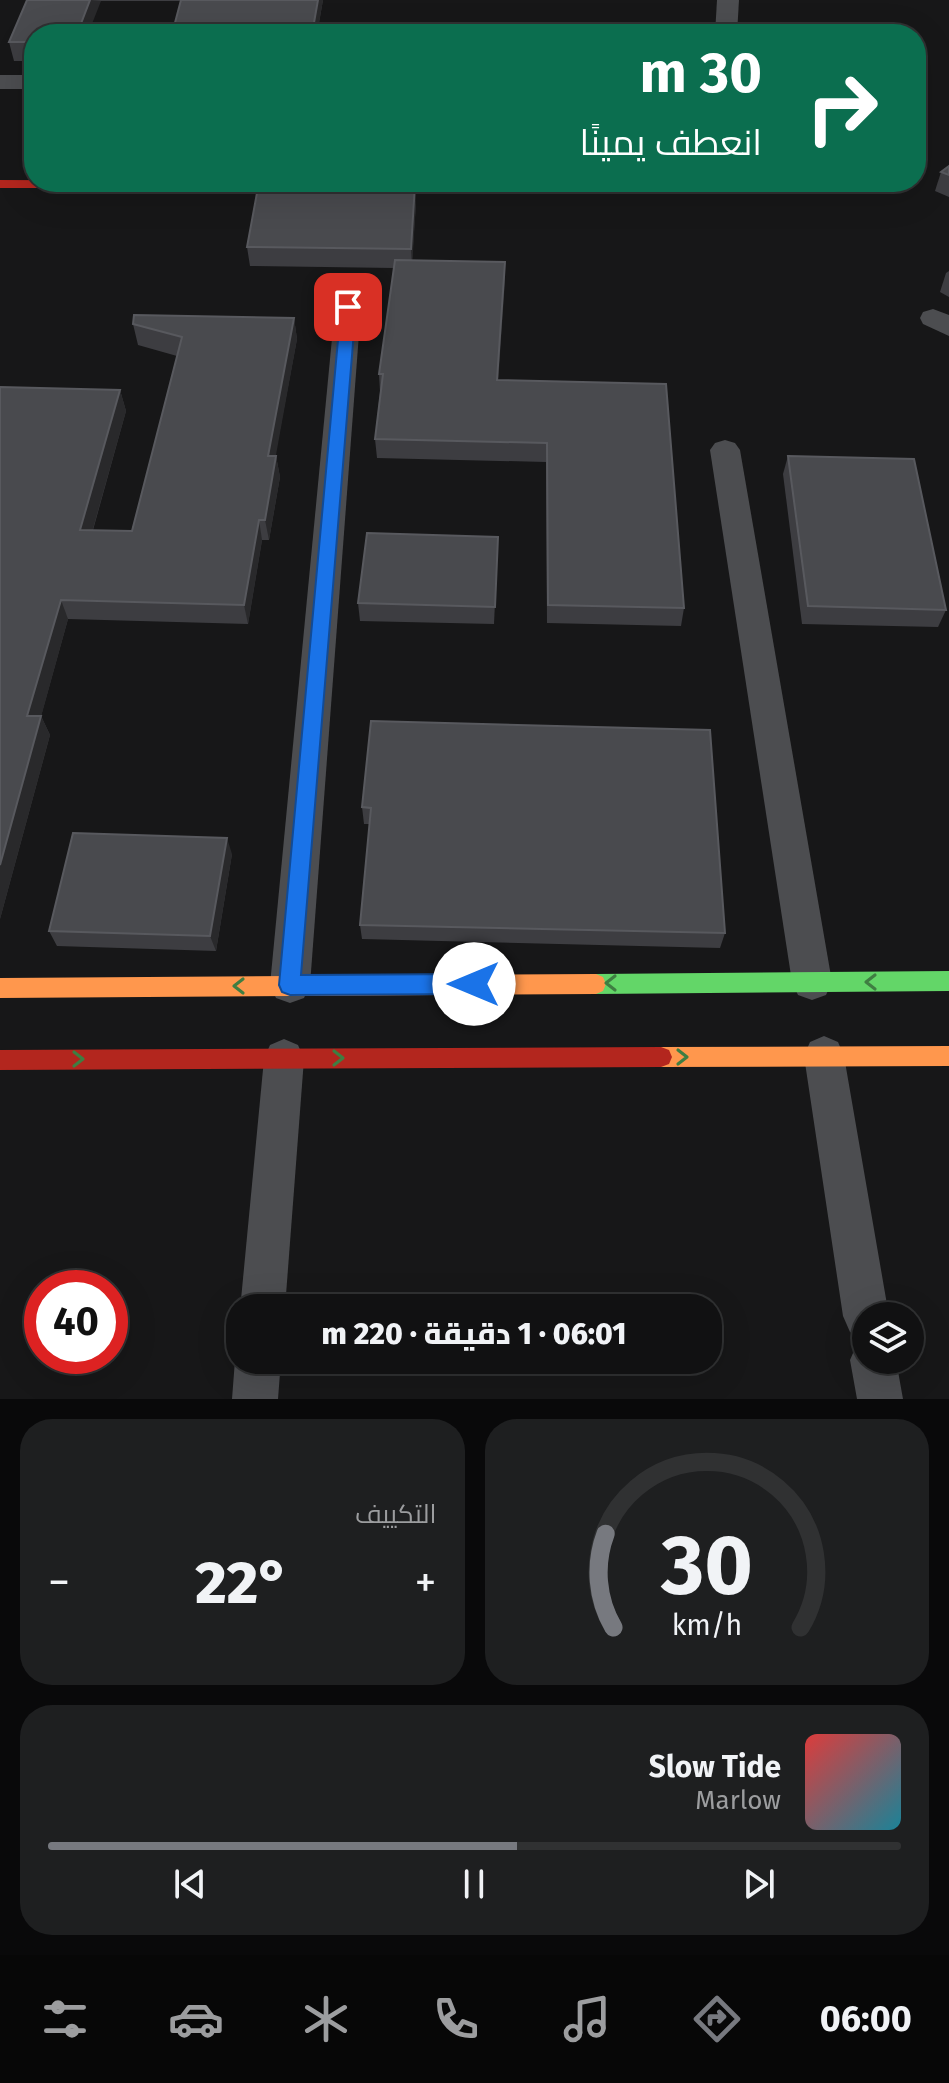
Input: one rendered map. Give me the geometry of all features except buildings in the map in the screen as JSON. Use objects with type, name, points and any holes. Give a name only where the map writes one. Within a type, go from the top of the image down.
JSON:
[{"type":"street","points":[[727,24],[728,0]]},
{"type":"street","points":[[0,82],[24,82]]},
{"type":"street","points":[[0,184],[24,184]]},
{"type":"street","points":[[290,985],[348,307]]},
{"type":"street","points":[[725,450],[812,982]]},
{"type":"street","points":[[0,988],[949,981]]},
{"type":"street","points":[[824,1056],[864,1302]]},
{"type":"street","points":[[0,1060],[949,1056]]},
{"type":"street","points":[[263,1294],[284,1059]]},
{"type":"street","points":[[255,1399],[257,1374]]},
{"type":"street","points":[[876,1374],[880,1399]]},
{"type":"traffic: fast","points":[[596,984],[949,981]]},
{"type":"traffic: slow","points":[[0,988],[596,984]]},
{"type":"traffic: slow","points":[[661,1057],[949,1056]]},
{"type":"traffic: jam","points":[[0,184],[24,184]]},
{"type":"traffic: jam","points":[[0,1060],[661,1057]]},
{"type":"route","points":[[348,307],[290,985],[474,984]]}]
